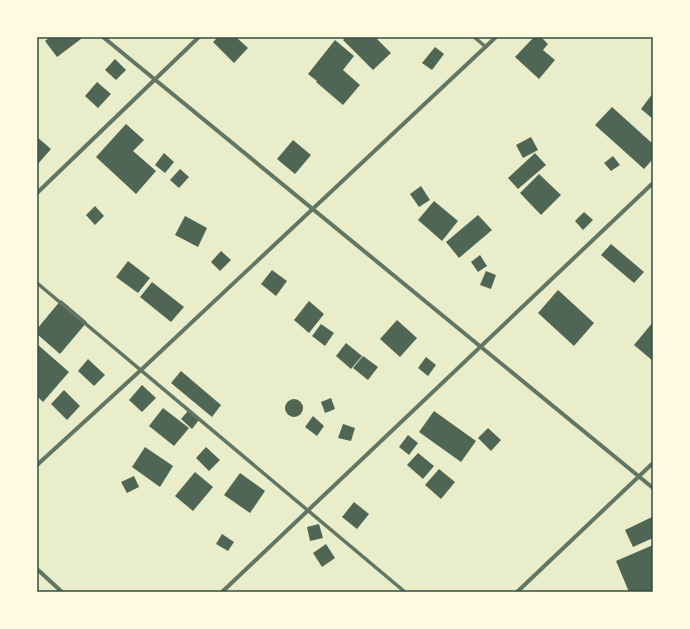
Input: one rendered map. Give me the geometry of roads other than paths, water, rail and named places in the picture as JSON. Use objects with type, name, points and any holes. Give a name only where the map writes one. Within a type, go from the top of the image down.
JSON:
[{"type":"street","points":[[103,37],[653,488]]},
{"type":"street","points":[[37,193],[199,37]]},
{"type":"street","points":[[474,37],[486,47]]},
{"type":"street","points":[[37,464],[141,370],[496,37]]},
{"type":"street","points":[[222,592],[653,183]]},
{"type":"street","points":[[37,283],[405,592]]},
{"type":"street","points":[[517,592],[653,463]]},
{"type":"street","points":[[37,569],[62,592]]}]
